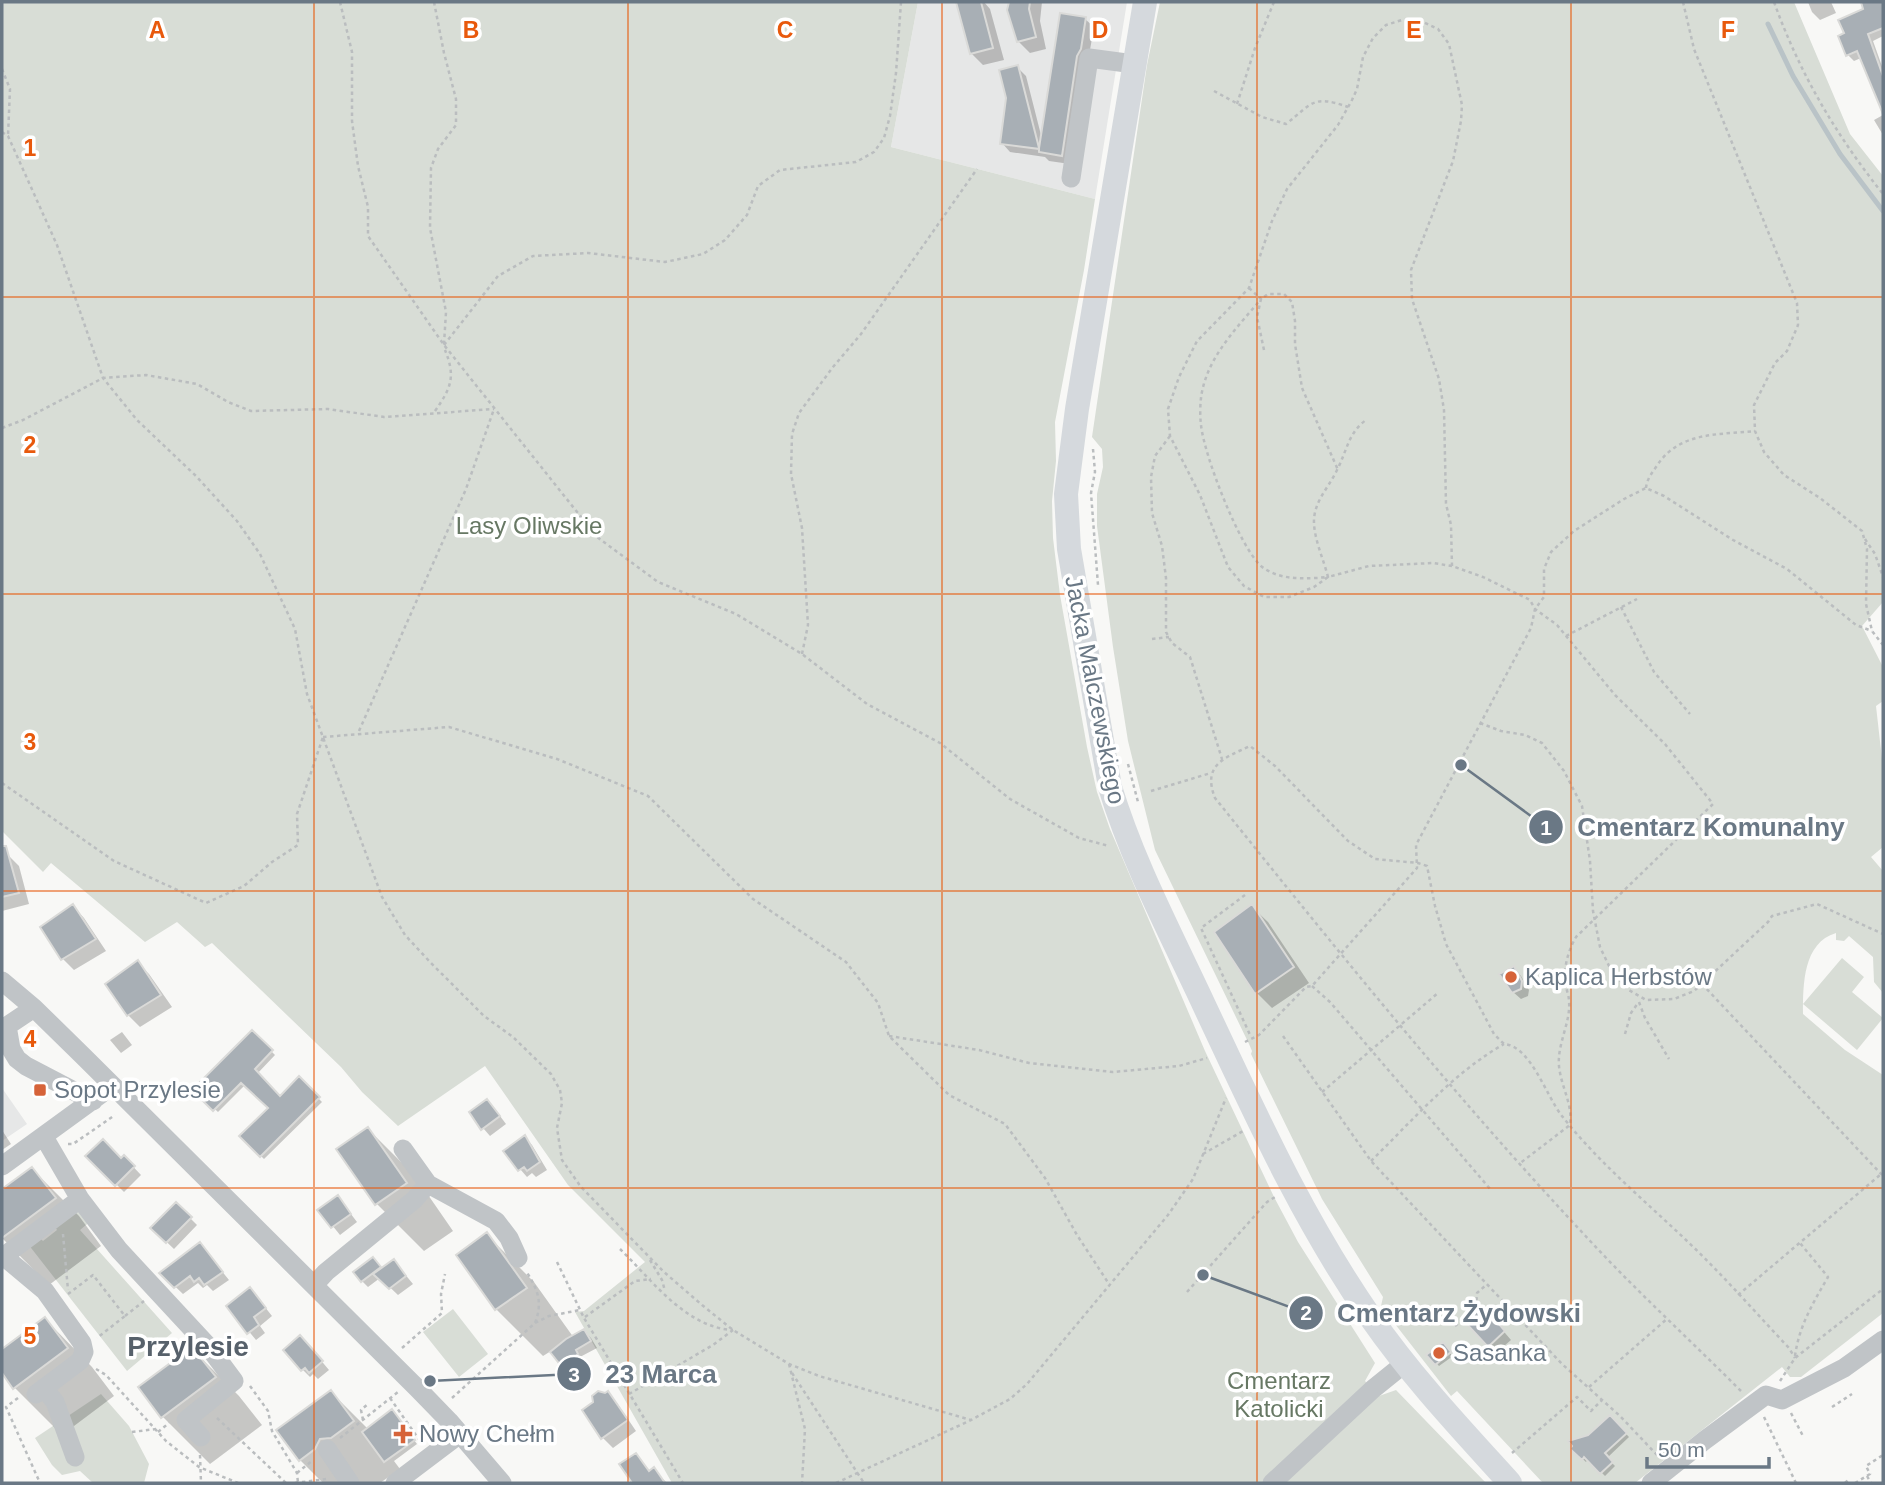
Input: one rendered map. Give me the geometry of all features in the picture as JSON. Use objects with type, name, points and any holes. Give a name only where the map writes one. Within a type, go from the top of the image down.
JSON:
[{"type":"main road","name":"Jacka Malczewskiego","points":[[1145,2],[1069,467],[1066,517],[1102,755],[1133,853],[1276,1160],[1331,1256],[1404,1364],[1510,1483]]},
{"type":"street","points":[[1071,178],[1089,58],[1134,64]]},
{"type":"street","points":[[2,981],[34,1009],[314,1285],[460,1434],[502,1483]]},
{"type":"street","points":[[34,1009],[4,1027],[11,1049],[18,1059],[37,1072],[93,1101]]},
{"type":"street","points":[[2,1166],[48,1145],[112,1085]]},
{"type":"street","points":[[48,1145],[80,1199],[119,1250],[208,1346],[234,1381],[186,1420],[201,1437]]},
{"type":"street","points":[[403,1149],[428,1184],[496,1221],[509,1238],[518,1258]]},
{"type":"street","points":[[314,1285],[326,1272],[414,1200],[428,1184]]},
{"type":"street","points":[[75,1457],[55,1402],[40,1391],[82,1354],[82,1343],[45,1291],[3,1255],[80,1199]]},
{"type":"street","points":[[1651,1483],[1759,1410],[1766,1395],[1782,1401],[1844,1368],[1883,1340]]},
{"type":"street","points":[[1272,1483],[1373,1389],[1404,1364]]},
{"type":"street","points":[[395,1483],[460,1434]]},
{"type":"street","points":[[327,1449],[348,1480]]},
{"type":"path","points":[[340,2],[352,52],[352,121],[358,166],[368,207],[368,236],[443,345],[597,537],[658,582],[736,614],[802,654],[867,704],[940,743],[1010,799],[1079,838],[1133,853]]},
{"type":"path","points":[[434,2],[456,99],[456,125],[438,149],[431,168],[430,229],[446,312],[443,345],[452,366],[449,391],[434,412]]},
{"type":"path","points":[[443,345],[498,276],[533,256],[588,253],[665,262],[703,254],[725,240],[747,215],[758,186],[780,170],[856,162],[874,152],[884,138],[890,116],[897,73],[901,2]]},
{"type":"path","points":[[1237,104],[1255,48],[1274,2]]},
{"type":"path","points":[[1683,2],[1694,49],[1797,303],[1798,325],[1787,351],[1775,362],[1754,405],[1755,431],[1764,452],[1784,475],[1862,531],[1875,554],[1883,577]]},
{"type":"path","points":[[1774,2],[1801,68],[1837,133],[1883,194]]},
{"type":"path","points":[[1328,577],[1314,587],[1289,597],[1264,597],[1244,586],[1228,567],[1199,495],[1170,436],[1168,409],[1179,377],[1197,341],[1249,288],[1272,221],[1287,189],[1338,125],[1357,89],[1363,57],[1373,38],[1386,24],[1402,20],[1419,20],[1438,29],[1449,44],[1462,105],[1453,161],[1411,270],[1412,299],[1439,379],[1444,410],[1446,504],[1451,525],[1452,566]]},
{"type":"path","points":[[2,69],[10,89],[8,136],[57,245],[103,378],[137,420],[221,503],[260,554],[295,629],[307,694],[382,897],[405,935],[484,1016],[513,1037],[551,1073],[560,1090],[562,1103],[556,1128],[562,1160],[581,1187],[664,1272],[733,1330],[789,1364],[819,1376],[971,1420]]},
{"type":"path","points":[[1214,91],[1262,117],[1286,124],[1313,101],[1324,100],[1348,107]]},
{"type":"path","points":[[2,132],[8,136]]},
{"type":"path","points":[[802,654],[808,625],[802,528],[792,474],[792,434],[799,413],[861,334],[977,169]]},
{"type":"path","points":[[1249,288],[1261,299]]},
{"type":"path","points":[[1338,470],[1302,388],[1292,302],[1284,294],[1268,294],[1225,343],[1209,368],[1201,397],[1201,425],[1216,476],[1243,543],[1262,567],[1278,575],[1306,579],[1328,577],[1369,566],[1433,563],[1452,566],[1530,600],[1535,609],[1557,625],[1615,695],[1665,744],[1713,804],[1576,937],[1565,969],[1570,1001],[1559,1066],[1572,1112],[1570,1125],[1519,1164]]},
{"type":"path","points":[[1261,299],[1257,317],[1264,350]]},
{"type":"path","points":[[2,428],[23,420],[103,378],[146,375],[197,384],[228,402],[251,411],[328,409],[384,417],[494,409]]},
{"type":"path","points":[[358,733],[466,489],[494,409]]},
{"type":"path","points":[[1328,577],[1314,524],[1317,502],[1338,470],[1350,436],[1357,426],[1366,420]]},
{"type":"path","points":[[1646,488],[1647,480],[1664,456],[1694,437],[1755,431]]},
{"type":"path","points":[[1170,436],[1155,456],[1151,477],[1152,513],[1162,546],[1166,578],[1166,632],[1172,643],[1190,657],[1222,759]]},
{"type":"path","points":[[1085,440],[1094,450],[1096,460],[1091,493],[1099,596]]},
{"type":"path","points":[[1237,1044],[1259,1035],[1306,987],[1312,986],[1417,868],[1416,845],[1531,628],[1535,609],[1544,597],[1544,569],[1551,552],[1574,531],[1646,488]]},
{"type":"path","points":[[1646,488],[1787,569],[1856,625],[1872,631]]},
{"type":"path","points":[[1864,536],[1867,549],[1866,604],[1872,631],[1883,645]]},
{"type":"path","points":[[1566,636],[1637,599]]},
{"type":"path","points":[[1621,607],[1654,672],[1690,714]]},
{"type":"path","points":[[1152,639],[1169,637]]},
{"type":"path","points":[[1480,723],[1525,735],[1542,743],[1564,771],[1582,806],[1594,917],[1600,947],[1610,968],[1627,989],[1646,1000],[1674,999],[1694,991],[1772,916],[1817,904],[1883,934]]},
{"type":"path","points":[[323,737],[449,727],[557,759],[648,796],[753,899],[846,962],[877,1003],[889,1035],[949,1095],[1005,1124],[1045,1178],[1109,1284]]},
{"type":"path","points":[[2,783],[114,861],[206,903],[244,887],[272,862],[298,845],[297,814],[323,737]]},
{"type":"path","points":[[1504,1044],[1494,1034],[1446,944],[1427,866],[1375,859],[1348,841],[1275,766],[1250,746],[1222,759],[1211,773],[1210,785],[1215,798],[1340,955],[1519,1164],[1581,1232],[1759,1410],[1796,1483]]},
{"type":"path","points":[[1127,757],[1139,804]]},
{"type":"path","points":[[1151,791],[1211,773]]},
{"type":"path","points":[[1245,895],[1201,928],[1252,1038]]},
{"type":"path","points":[[1702,984],[1882,1175],[1738,1295]]},
{"type":"path","points":[[1312,986],[1330,1002],[1491,1190]]},
{"type":"path","points":[[1322,1092],[1438,993]]},
{"type":"path","points":[[1625,1034],[1631,1013],[1642,997]]},
{"type":"path","points":[[1639,1002],[1645,1018],[1669,1059]]},
{"type":"path","points":[[889,1035],[979,1050],[1029,1063],[1113,1072],[1179,1066],[1212,1057]]},
{"type":"path","points":[[1283,1036],[1371,1161],[1562,1364],[1602,1400],[1669,1469]]},
{"type":"path","points":[[1371,1161],[1484,1056],[1504,1044],[1514,1045],[1523,1054],[1561,1115],[1738,1295],[1789,1348],[1795,1358]]},
{"type":"path","points":[[836,1483],[971,1420],[1010,1399],[1027,1384],[1109,1284],[1134,1259],[1193,1179],[1229,1090]]},
{"type":"path","points":[[48,1145],[73,1144],[121,1111]]},
{"type":"path","points":[[1203,1154],[1248,1128]]},
{"type":"path","points":[[1187,1292],[1267,1202]]},
{"type":"path","points":[[62,1213],[68,1294],[93,1275],[125,1316]]},
{"type":"path","points":[[1800,1243],[1828,1277],[1807,1313],[1798,1336],[1795,1358],[1782,1401],[1803,1436]]},
{"type":"path","points":[[620,1249],[688,1314],[707,1324],[733,1330]]},
{"type":"path","points":[[646,1254],[662,1280],[665,1293]]},
{"type":"path","points":[[518,1258],[538,1289],[540,1308],[534,1323]]},
{"type":"path","points":[[557,1262],[584,1318],[683,1483]]},
{"type":"path","points":[[402,1348],[442,1313],[444,1274]]},
{"type":"path","points":[[584,1318],[635,1281],[651,1279]]},
{"type":"path","points":[[1455,1326],[1476,1308],[1477,1293],[1486,1284]]},
{"type":"path","points":[[1795,1358],[1883,1289]]},
{"type":"path","points":[[155,1291],[82,1354],[106,1375],[166,1441],[199,1466],[238,1483]]},
{"type":"path","points":[[540,1308],[549,1316]]},
{"type":"path","points":[[452,1398],[534,1323],[549,1316],[580,1310]]},
{"type":"path","points":[[1588,1388],[1668,1318]]},
{"type":"path","points":[[629,1394],[713,1345],[733,1330]]},
{"type":"path","points":[[789,1364],[804,1429],[802,1483]]},
{"type":"path","points":[[792,1373],[863,1483]]},
{"type":"path","points":[[234,1381],[247,1382],[268,1411],[272,1432],[297,1473],[296,1483],[348,1480]]},
{"type":"path","points":[[2,1410],[29,1390],[40,1391]]},
{"type":"path","points":[[297,1473],[399,1391]]},
{"type":"path","points":[[1832,1407],[1852,1394]]},
{"type":"path","points":[[1512,1458],[1510,1455],[1577,1396],[1591,1411],[1602,1400]]},
{"type":"path","points":[[390,1398],[423,1445]]},
{"type":"path","points":[[363,1420],[361,1410],[369,1403]]},
{"type":"path","points":[[204,1406],[286,1483]]},
{"type":"path","points":[[6,1407],[40,1483]]},
{"type":"path","points":[[132,1432],[156,1429]]},
{"type":"path","points":[[201,1437],[201,1483]]},
{"type":"path","points":[[1855,1483],[1870,1474],[1867,1463],[1883,1455]]},
{"type":"path","points":[[1867,1476],[1871,1483]]},
{"type":"path","points":[[1844,1483],[1849,1480]]},
{"type":"shaded area","points":[[918,2],[1127,2],[1095,199],[891,147]]},
{"type":"shaded area","points":[[2,1088],[27,1124],[2,1141]]},
{"type":"green space","name":"Lasy Oliwskie","points":[[2,2],[918,2],[891,147],[1095,199],[1055,422],[1056,461],[1052,501],[1053,538],[1060,595],[1087,747],[1097,792],[1110,829],[1205,1051],[1274,1197],[1298,1242],[1375,1363],[1365,1381],[1379,1396],[1396,1390],[1486,1483],[672,1483],[575,1312],[584,1311],[645,1262],[568,1185],[485,1066],[398,1126],[212,943],[205,947],[177,922],[145,942],[51,863],[43,872],[2,831]]},
{"type":"green space","points":[[1160,2],[1794,2],[1850,134],[1883,176],[1883,602],[1862,626],[1883,667],[1883,701],[1876,706],[1883,768],[1883,847],[1871,857],[1883,871],[1883,993],[1874,982],[1873,957],[1849,936],[1844,941],[1836,940],[1836,933],[1825,938],[1811,955],[1805,978],[1803,1014],[1845,1050],[1883,1075],[1883,1313],[1801,1377],[1790,1377],[1782,1367],[1635,1483],[1543,1483],[1457,1391],[1451,1396],[1381,1306],[1383,1297],[1322,1199],[1155,850],[1128,741],[1113,647],[1097,526],[1097,494],[1103,467],[1102,449],[1092,437],[1147,65]]},
{"type":"green space","points":[[1842,958],[1864,977],[1852,992],[1883,1018],[1857,1050],[1803,1004]]},
{"type":"green space","points":[[76,1210],[92,1220],[80,1230],[172,1333],[127,1371],[28,1244],[38,1236],[43,1241],[57,1230],[54,1225]]},
{"type":"green space","points":[[453,1309],[488,1354],[459,1377],[423,1332]]},
{"type":"green space","points":[[101,1394],[129,1426],[149,1464],[144,1483],[93,1483],[80,1471],[62,1475],[52,1465],[35,1438]]},
{"type":"building","points":[[956,2],[981,2],[993,48],[970,54]]},
{"type":"building","points":[[1009,2],[1030,2],[1029,9],[1036,37],[1017,42],[1007,10]]},
{"type":"building","points":[[1861,2],[1883,2],[1883,28],[1868,34],[1883,76],[1883,114],[1857,51],[1846,56],[1838,36],[1844,33],[1838,20],[1863,9]]},
{"type":"building","points":[[1060,13],[1086,17],[1081,49],[1077,56],[1062,156],[1039,152],[1039,149],[1000,144],[1006,98],[999,70],[1018,65],[1039,148]]},
{"type":"building","points":[[2,846],[6,846],[19,893],[2,897]]},
{"type":"building","points":[[73,904],[96,939],[61,960],[40,927]]},
{"type":"building","points":[[1252,904],[1294,967],[1255,994],[1214,932]]},
{"type":"building","points":[[138,960],[161,995],[127,1016],[105,984]]},
{"type":"building","name":"Kaplica Herbstów","points":[[1514,966],[1522,981],[1521,989],[1512,993],[1499,974]]},
{"type":"building","points":[[252,1030],[273,1050],[255,1069],[280,1096],[299,1076],[320,1097],[260,1157],[239,1136],[268,1108],[241,1083],[213,1111],[192,1090]]},
{"type":"building","points":[[487,1099],[500,1116],[481,1130],[469,1112]]},
{"type":"building","points":[[368,1127],[407,1183],[375,1205],[336,1149]]},
{"type":"building","points":[[525,1135],[540,1162],[527,1171],[524,1167],[518,1171],[503,1151]]},
{"type":"building","points":[[103,1139],[121,1158],[124,1155],[135,1166],[115,1186],[85,1156]]},
{"type":"building","points":[[32,1167],[56,1198],[2,1238],[2,1189]]},
{"type":"building","points":[[338,1195],[351,1214],[331,1228],[317,1210]]},
{"type":"building","points":[[176,1202],[192,1217],[166,1243],[150,1228]]},
{"type":"building","points":[[487,1232],[527,1288],[495,1310],[456,1255]]},
{"type":"building","points":[[200,1242],[223,1272],[204,1285],[199,1278],[194,1282],[190,1276],[174,1288],[159,1273]]},
{"type":"building","points":[[373,1257],[381,1267],[361,1282],[353,1272]]},
{"type":"building","points":[[394,1259],[406,1276],[389,1289],[373,1274]]},
{"type":"building","points":[[250,1287],[266,1308],[254,1317],[259,1325],[247,1334],[226,1306]]},
{"type":"building","points":[[1477,1309],[1487,1310],[1505,1331],[1488,1347],[1464,1321]]},
{"type":"building","points":[[45,1317],[68,1348],[13,1389],[2,1373],[2,1349]]},
{"type":"building","points":[[584,1329],[591,1341],[576,1350],[578,1354],[562,1367],[550,1352]]},
{"type":"building","points":[[300,1335],[323,1361],[309,1373],[305,1368],[301,1371],[283,1350]]},
{"type":"building","points":[[1443,1342],[1451,1352],[1435,1365],[1426,1355]]},
{"type":"building","points":[[192,1347],[216,1377],[161,1418],[138,1387]]},
{"type":"building","points":[[331,1390],[354,1421],[331,1438],[320,1439],[315,1449],[299,1461],[276,1430]]},
{"type":"building","points":[[598,1391],[608,1391],[628,1420],[601,1439],[582,1410],[593,1402],[592,1396]]},
{"type":"building","points":[[392,1409],[415,1440],[384,1462],[362,1432]]},
{"type":"building","points":[[1610,1415],[1627,1433],[1605,1453],[1613,1462],[1600,1474],[1584,1457],[1582,1460],[1570,1449],[1572,1446],[1568,1441],[1588,1435]]},
{"type":"building","points":[[636,1453],[649,1471],[654,1467],[665,1483],[632,1483],[619,1464]]},
{"type":"waterway","points":[[1768,24],[1793,76],[1840,154],[1883,211]]},
{"type":"place","name":"Cmentarz Komunalny","points":[[1461,765]]},
{"type":"place","name":"Kaplica Herbstów","points":[[1511,977]]},
{"type":"place","name":"Sopot Przylesie","points":[[40,1090]]},
{"type":"place","name":"Cmentarz Żydowski","points":[[1203,1275]]},
{"type":"place","name":"Sasanka","points":[[1439,1353]]},
{"type":"place","name":"23 Marca","points":[[430,1381]]},
{"type":"place","name":"Nowy Chełm","points":[[403,1434]]},
{"type":"district","name":"Przylesie","points":[[188,1346]]},
{"type":"park label","name":"Cmentarz Katolicki","points":[[1279,1395]]}]
